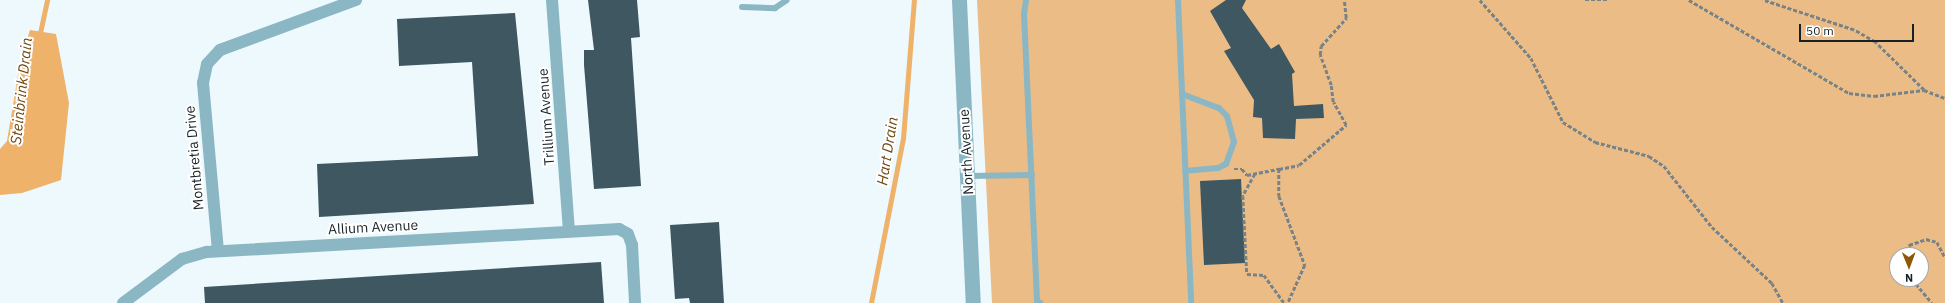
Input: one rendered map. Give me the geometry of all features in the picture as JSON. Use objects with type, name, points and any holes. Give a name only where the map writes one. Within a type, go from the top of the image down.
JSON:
[{"type":"street","name":"Montbretia Drive","points":[[218,251],[203,83],[207,64],[220,50],[356,0]]},
{"type":"street","name":"Trillium Avenue","points":[[552,0],[569,231]]},
{"type":"street","name":"North Avenue","points":[[959,0],[973,303]]},
{"type":"street","name":"Allium Avenue","points":[[123,303],[182,259],[218,251],[619,229],[628,234],[632,245],[635,303]]},
{"type":"lane","points":[[742,7],[775,8],[788,0]]},
{"type":"lane","points":[[1026,0],[1024,14],[1037,301],[1041,303]]},
{"type":"lane","points":[[1178,0],[1191,303]]},
{"type":"lane","points":[[1182,94],[1209,102],[1227,116],[1234,150],[1226,164],[1218,168],[1185,171]]},
{"type":"lane","points":[[967,176],[1032,175]]},
{"type":"path","points":[[1218,168],[1255,174],[1300,165],[1346,125],[1333,102],[1331,85],[1320,55],[1321,46],[1346,18],[1344,0]]},
{"type":"path","points":[[1480,0],[1530,58],[1554,109],[1564,122],[1595,142],[1649,156],[1664,166],[1712,227],[1772,283],[1783,303]]},
{"type":"path","points":[[1585,0],[1607,0]]},
{"type":"path","points":[[1689,0],[1849,93],[1865,96],[1924,90]]},
{"type":"path","points":[[1763,0],[1854,30],[1875,42],[1924,90],[1945,98]]},
{"type":"path","points":[[1279,169],[1279,196],[1305,265],[1288,303]]},
{"type":"path","points":[[1255,174],[1243,196],[1247,274],[1264,275],[1284,303]]},
{"type":"path","points":[[1907,247],[1909,244],[1926,239],[1937,242],[1945,257]]},
{"type":"path","points":[[1919,287],[1932,303]]},
{"type":"shaded area","points":[[977,0],[1945,0],[1945,303],[992,303]]},
{"type":"water","points":[[30,30],[56,34],[69,103],[61,180],[22,193],[0,195],[0,149],[7,141],[20,63]]},
{"type":"building","points":[[588,0],[637,0],[640,37],[631,38],[641,186],[594,189],[584,65],[584,50],[594,50]]},
{"type":"building","points":[[1226,0],[1246,0],[1242,8],[1271,49],[1279,44],[1295,72],[1292,74],[1294,106],[1323,104],[1324,118],[1296,119],[1295,139],[1263,138],[1262,118],[1253,117],[1254,100],[1224,51],[1231,48],[1210,11]]},
{"type":"building","points":[[515,13],[534,204],[319,217],[317,164],[478,156],[472,62],[399,66],[397,19]]},
{"type":"building","points":[[1241,179],[1245,263],[1204,265],[1200,181]]},
{"type":"building","points":[[719,222],[724,303],[690,303],[689,298],[675,299],[670,225]]},
{"type":"building","points":[[601,262],[604,303],[205,303],[204,287]]},
{"type":"waterway","name":"Steinbrink Drain","points":[[39,38],[47,0]]},
{"type":"waterway","name":"Hart Drain","points":[[871,303],[903,139],[914,0]]}]
